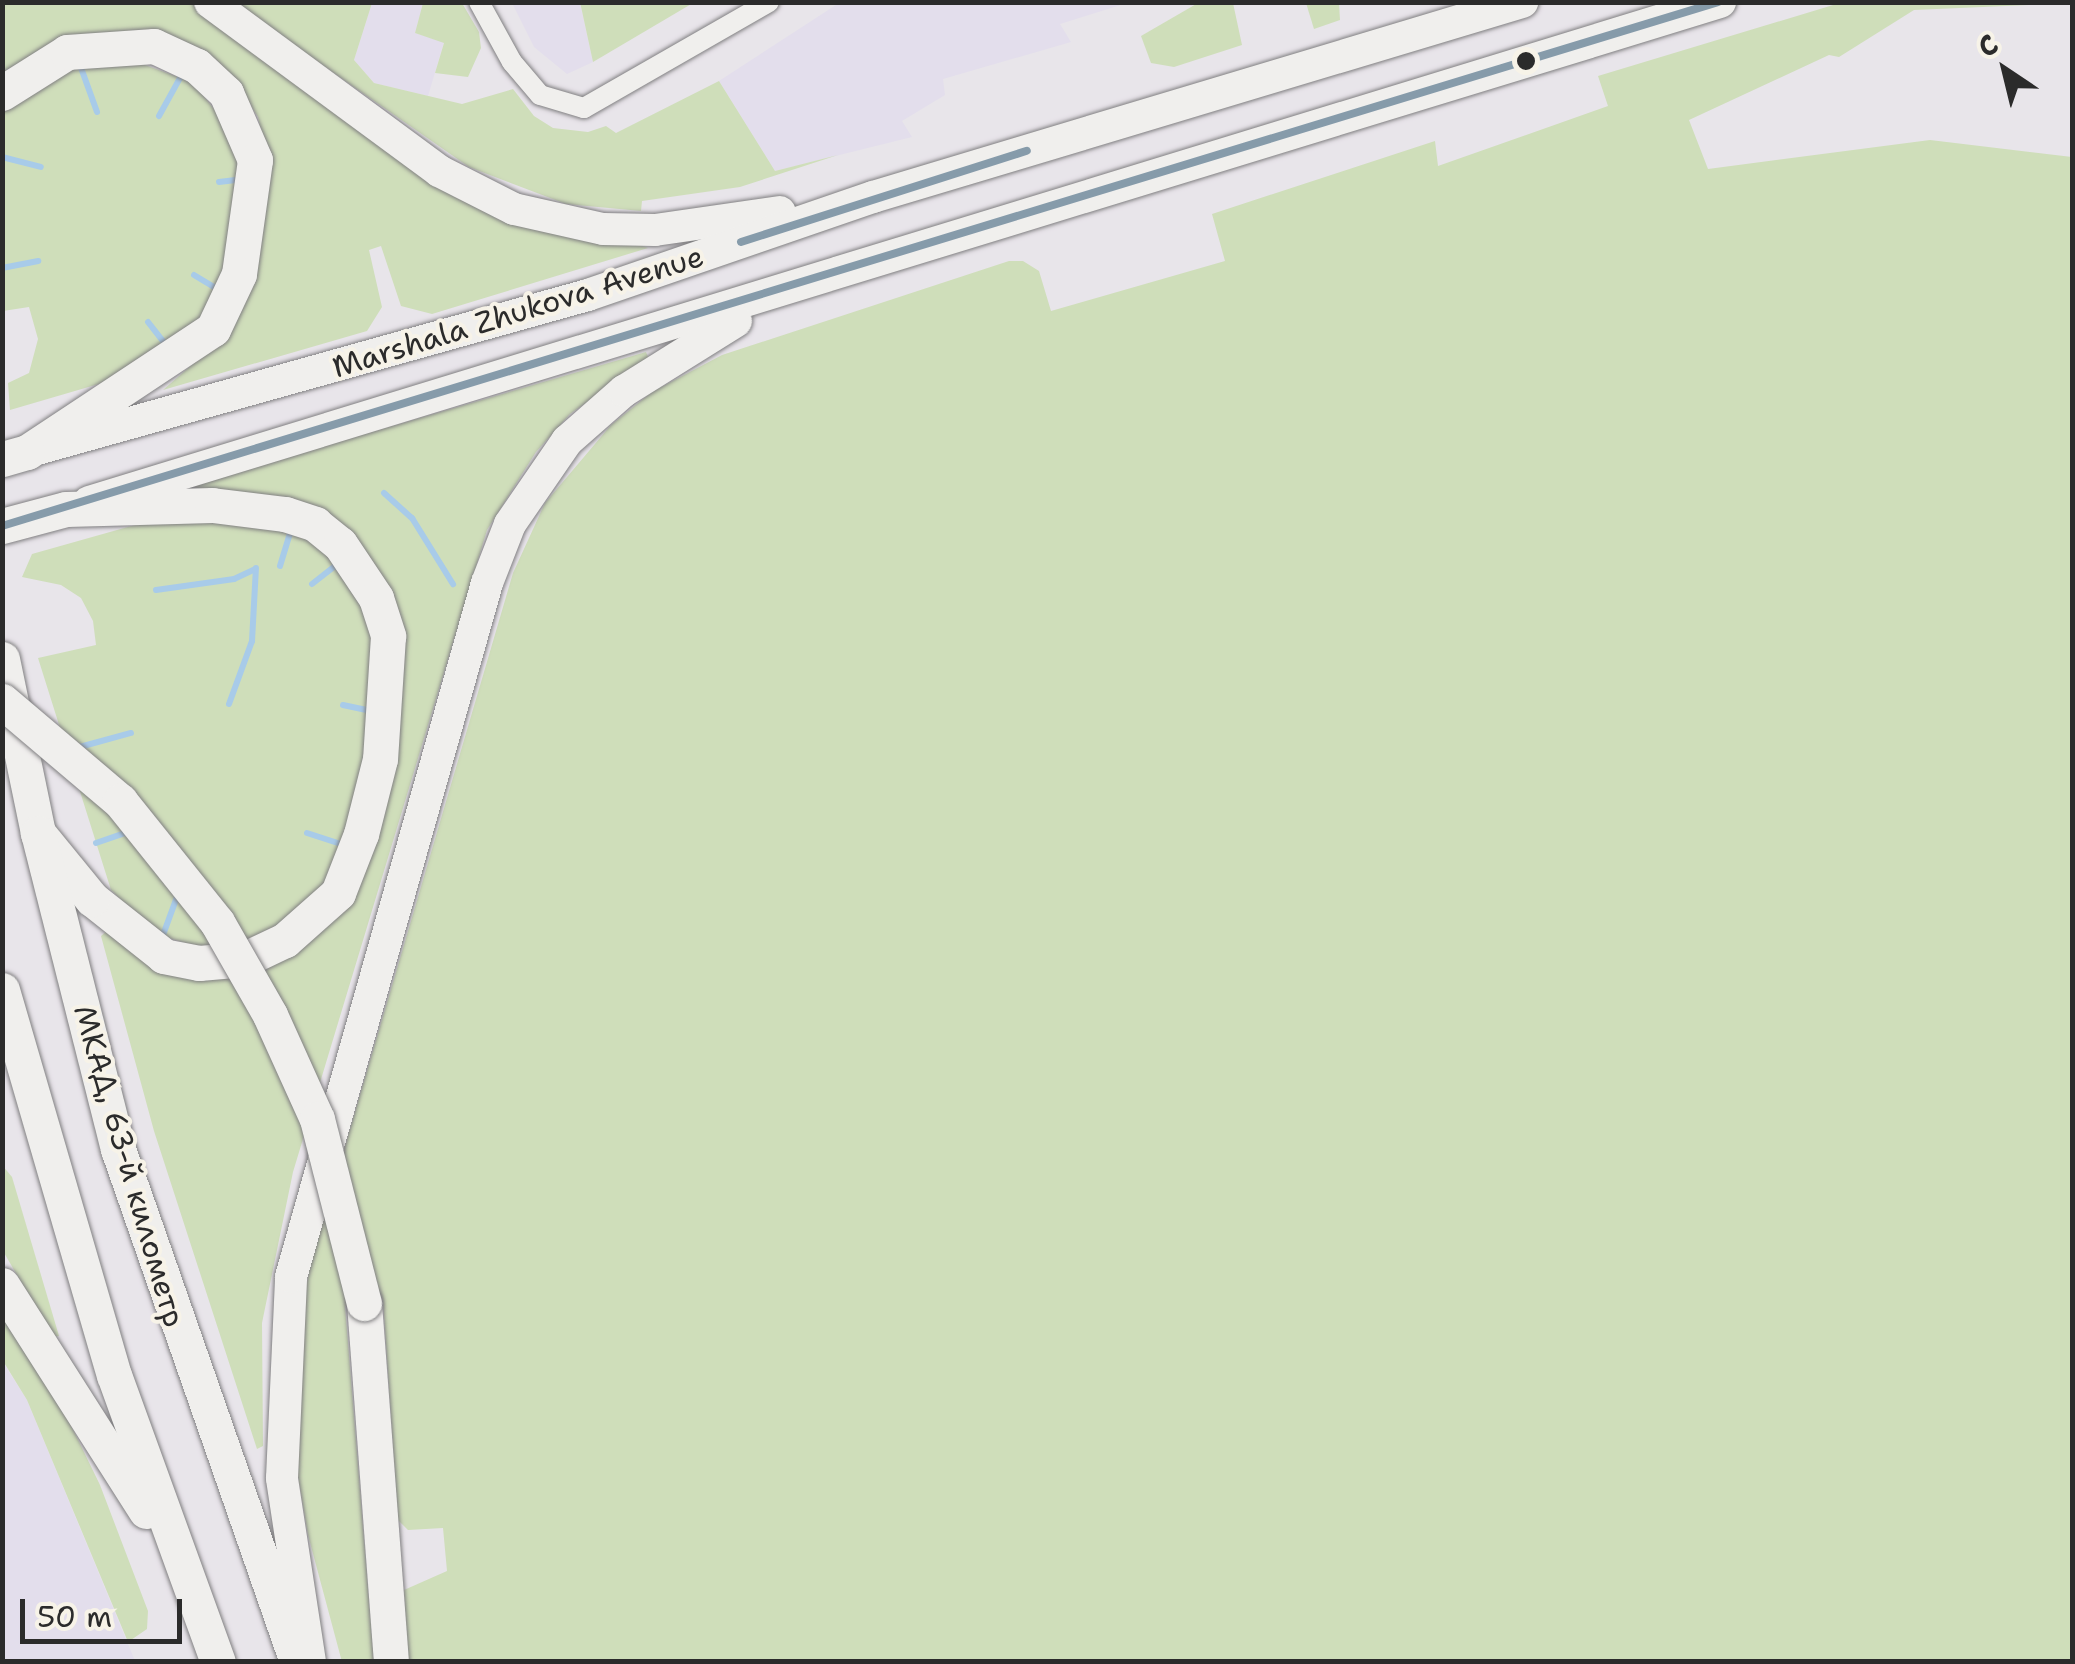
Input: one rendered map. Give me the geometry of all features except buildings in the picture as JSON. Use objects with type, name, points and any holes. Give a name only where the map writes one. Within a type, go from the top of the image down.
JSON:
[{"type":"highway","points":[[2,93],[67,52],[154,46],[197,66],[226,93],[255,160],[239,274],[214,329],[14,456]]},
{"type":"highway","points":[[2,526],[66,509],[256,507],[315,524],[340,544],[376,598],[388,636],[389,686],[380,759],[338,893],[285,940],[245,959],[199,963],[164,956],[92,899],[38,833]]},
{"type":"highway","name":"МКАД, 63-й километр","points":[[2,659],[38,833],[118,1149],[298,1662]]},
{"type":"highway","points":[[2,701],[120,801],[217,922],[270,1015],[317,1119],[364,1302],[391,1662]]},
{"type":"highway","points":[[2,990],[64,1215],[218,1662]]},
{"type":"highway","points":[[2,1285],[188,1580]]},
{"type":"main road","points":[[210,2],[439,171],[480,196],[552,220],[656,230],[873,197]]},
{"type":"main road","name":"Marshala Zhukova Avenue","points":[[14,456],[588,295],[873,197],[1522,2]]},
{"type":"main road","name":"Marshala Zhukova Avenue","points":[[66,509],[821,281],[1720,2]]},
{"type":"main road","points":[[310,1662],[282,1478],[291,1277],[488,583],[510,524],[567,441],[671,359],[821,281]]},
{"type":"street","points":[[479,2],[540,95],[584,108],[769,2]]},
{"type":"shaded area","points":[[372,3],[423,3],[415,33],[444,42],[428,96],[374,83],[354,60]]},
{"type":"shaded area","points":[[512,3],[580,3],[593,62],[567,74],[534,47]]},
{"type":"shaded area","points":[[839,3],[1127,3],[1060,24],[1071,42],[943,79],[945,95],[902,121],[912,137],[775,171],[719,81]]},
{"type":"shaded area","points":[[2,1361],[27,1400],[135,1661],[3,1661]]},
{"type":"green space","points":[[580,2],[693,2],[693,3],[593,62]]},
{"type":"green space","points":[[1843,2],[2072,3],[1914,10],[1839,57],[1829,55],[1689,120],[1708,169],[1930,140],[2072,157],[2072,1661],[407,1661],[404,1590],[447,1571],[443,1528],[408,1530],[398,1520],[383,1300],[345,1306],[374,1661],[342,1662],[308,1535],[296,1465],[300,1319],[311,1262],[513,573],[545,503],[611,425],[652,392],[722,355],[1009,261],[1023,261],[1039,271],[1051,311],[1225,261],[1212,214],[1435,141],[1438,166],[1608,106],[1598,76]]},
{"type":"green space","points":[[3,3],[192,3],[380,144],[648,248],[432,314],[401,306],[381,246],[369,250],[382,307],[367,331],[163,390],[202,356],[267,158],[258,117],[237,84],[203,55],[3,76]]},
{"type":"green space","points":[[233,3],[372,3],[354,60],[374,83],[462,104],[513,89],[534,116],[553,128],[588,132],[606,126],[616,133],[719,81],[775,171],[838,155],[740,187],[642,201],[641,211],[566,204],[469,167]]},
{"type":"green space","points":[[423,3],[462,3],[479,32],[481,48],[468,77],[435,73],[444,43],[415,33]]},
{"type":"green space","points":[[1198,3],[1233,3],[1242,45],[1174,67],[1151,63],[1141,36]]},
{"type":"green space","points":[[1306,3],[1339,3],[1340,20],[1314,29]]},
{"type":"green space","points":[[134,61],[192,82],[232,131],[244,195],[209,317],[109,381],[10,410],[8,383],[29,373],[38,339],[29,307],[3,311],[2,109],[61,68]]},
{"type":"green space","points":[[646,352],[649,359],[570,414],[536,452],[487,530],[293,1172],[262,1323],[263,1446],[257,1449],[154,1131],[101,936],[108,930],[162,970],[300,945],[389,760],[359,550],[190,485]]},
{"type":"green space","points":[[156,519],[297,528],[349,573],[378,642],[367,756],[336,872],[282,929],[212,951],[156,934],[111,890],[38,658],[96,645],[93,621],[81,598],[61,585],[22,577],[32,554]]},
{"type":"green space","points":[[2,1165],[12,1177],[59,1336],[53,1337],[3,1251]]},
{"type":"green space","points":[[2,1317],[64,1411],[100,1485],[148,1611],[147,1629],[128,1642],[27,1400],[3,1361]]},
{"type":"waterway","points":[[80,65],[97,112]]},
{"type":"waterway","points":[[159,116],[180,78]]},
{"type":"waterway","points":[[2,157],[41,167]]},
{"type":"waterway","points":[[219,182],[242,179]]},
{"type":"waterway","points":[[2,268],[38,261]]},
{"type":"waterway","points":[[194,275],[221,291]]},
{"type":"waterway","points":[[148,322],[167,346]]},
{"type":"waterway","points":[[384,493],[412,518],[453,584]]},
{"type":"waterway","points":[[280,566],[291,529]]},
{"type":"waterway","points":[[312,584],[341,561]]},
{"type":"waterway","points":[[229,704],[252,641],[256,568]]},
{"type":"waterway","points":[[156,590],[234,579],[255,569]]},
{"type":"waterway","points":[[343,705],[372,711]]},
{"type":"waterway","points":[[76,748],[131,733]]},
{"type":"waterway","points":[[96,843],[128,832]]},
{"type":"waterway","points":[[307,833],[343,845]]},
{"type":"waterway","points":[[163,935],[178,894]]},
{"type":"transit line","points":[[2,526],[1718,2]]},
{"type":"transit line","points":[[741,242],[1027,151]]}]
